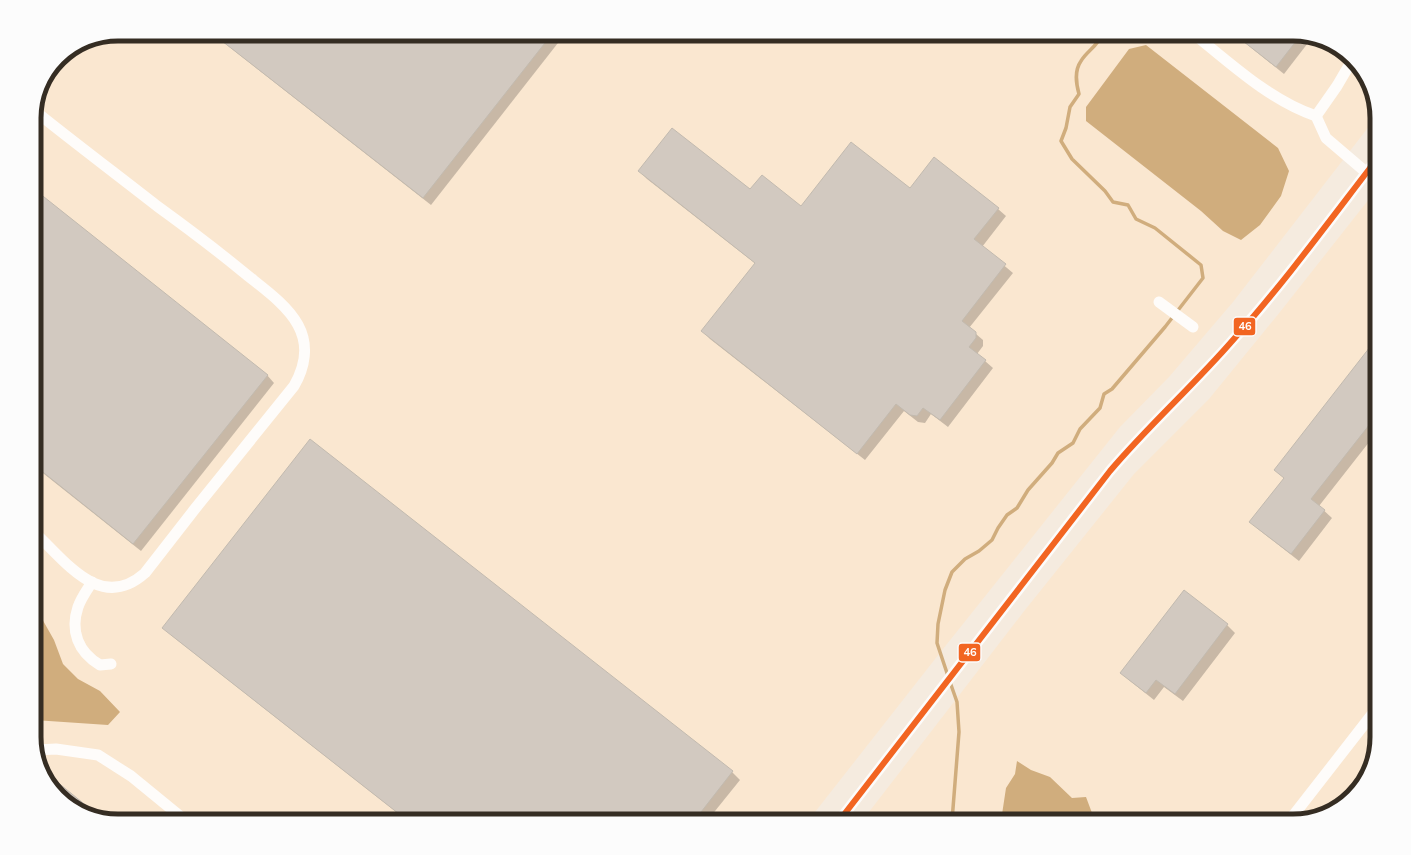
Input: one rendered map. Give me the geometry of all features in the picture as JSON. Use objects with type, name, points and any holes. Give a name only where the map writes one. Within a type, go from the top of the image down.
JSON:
[{"type":"street","points":[[1202,41],[1247,78],[1299,110],[1316,116],[1326,138],[1366,173]]},
{"type":"street","points":[[1316,116],[1349,65]]},
{"type":"street","points":[[41,116],[227,259],[275,299],[292,316],[298,325],[305,344],[303,367],[294,386],[145,573],[137,580],[120,587],[104,587],[92,582],[67,564],[41,539]]},
{"type":"street","points":[[844,814],[1105,477],[1139,437],[1200,376],[1257,313],[1370,168]]},
{"type":"street","points":[[1159,302],[1193,327]]},
{"type":"street","points":[[92,582],[79,605],[74,630],[82,648],[92,659],[100,665],[111,664]]},
{"type":"street","points":[[1295,814],[1370,717]]},
{"type":"street","points":[[42,750],[56,749],[98,755],[131,776],[177,814]]},
{"type":"shaded area","points":[[113,41],[1293,41],[1313,44],[1331,51],[1351,67],[1362,84],[1369,103],[1370,125],[1233,302],[1169,377],[1120,427],[813,814],[118,814],[98,811],[80,804],[67,795],[54,780],[45,762],[41,742],[41,113],[45,93],[54,75],[67,60],[75,54],[103,42]]},
{"type":"shaded area","points":[[1146,45],[1278,148],[1289,171],[1281,196],[1260,225],[1241,240],[1223,231],[1201,211],[1086,121],[1086,107],[1129,49]]},
{"type":"shaded area","points":[[1370,198],[1370,737],[1364,766],[1354,784],[1340,798],[1331,804],[1313,811],[1293,814],[867,814],[1025,610],[1134,474],[1209,399]]},
{"type":"shaded area","points":[[41,617],[54,640],[63,664],[78,679],[100,691],[120,712],[108,725],[41,720]]},
{"type":"shaded area","points":[[1017,761],[1031,770],[1050,777],[1072,798],[1086,797],[1092,814],[1002,814],[1006,788],[1015,774]]},
{"type":"building","points":[[222,41],[546,41],[423,198]]},
{"type":"building","points":[[1243,41],[1296,41],[1276,67]]},
{"type":"building","points":[[672,128],[750,189],[762,175],[801,206],[851,142],[910,188],[934,157],[999,208],[974,239],[1006,264],[962,321],[976,332],[976,338],[969,347],[986,360],[940,420],[923,408],[917,416],[910,415],[896,404],[857,454],[701,331],[755,263],[638,171]]},
{"type":"building","points":[[41,195],[268,375],[133,544],[41,471]]},
{"type":"building","points":[[1370,347],[1370,424],[1311,499],[1325,510],[1291,554],[1249,522],[1284,478],[1274,470]]},
{"type":"building","points":[[310,439],[733,771],[699,814],[399,814],[162,628]]},
{"type":"building","points":[[1184,590],[1228,624],[1175,694],[1156,680],[1146,693],[1120,673]]},
{"type":"building","points":[[56,781],[89,808],[67,795]]},
{"type":"waterway","points":[[948,676],[937,643],[938,624],[945,590],[952,572],[965,559],[979,551],[992,540],[1007,515],[1017,508],[1028,490],[1052,463],[1058,453],[1073,443],[1080,429],[1100,408],[1104,394],[1112,389],[1165,327],[1203,278],[1201,265],[1155,228],[1136,219],[1128,205],[1113,202],[1105,191],[1072,159],[1061,141],[1066,128],[1070,107],[1079,94],[1076,77],[1077,69],[1084,57],[1098,41]]},
{"type":"waterway","points":[[950,682],[957,702],[959,732],[953,814]]},
{"type":"transit line","name":"46","points":[[844,814],[1110,471],[1140,437],[1218,357],[1252,318],[1370,168]]}]
